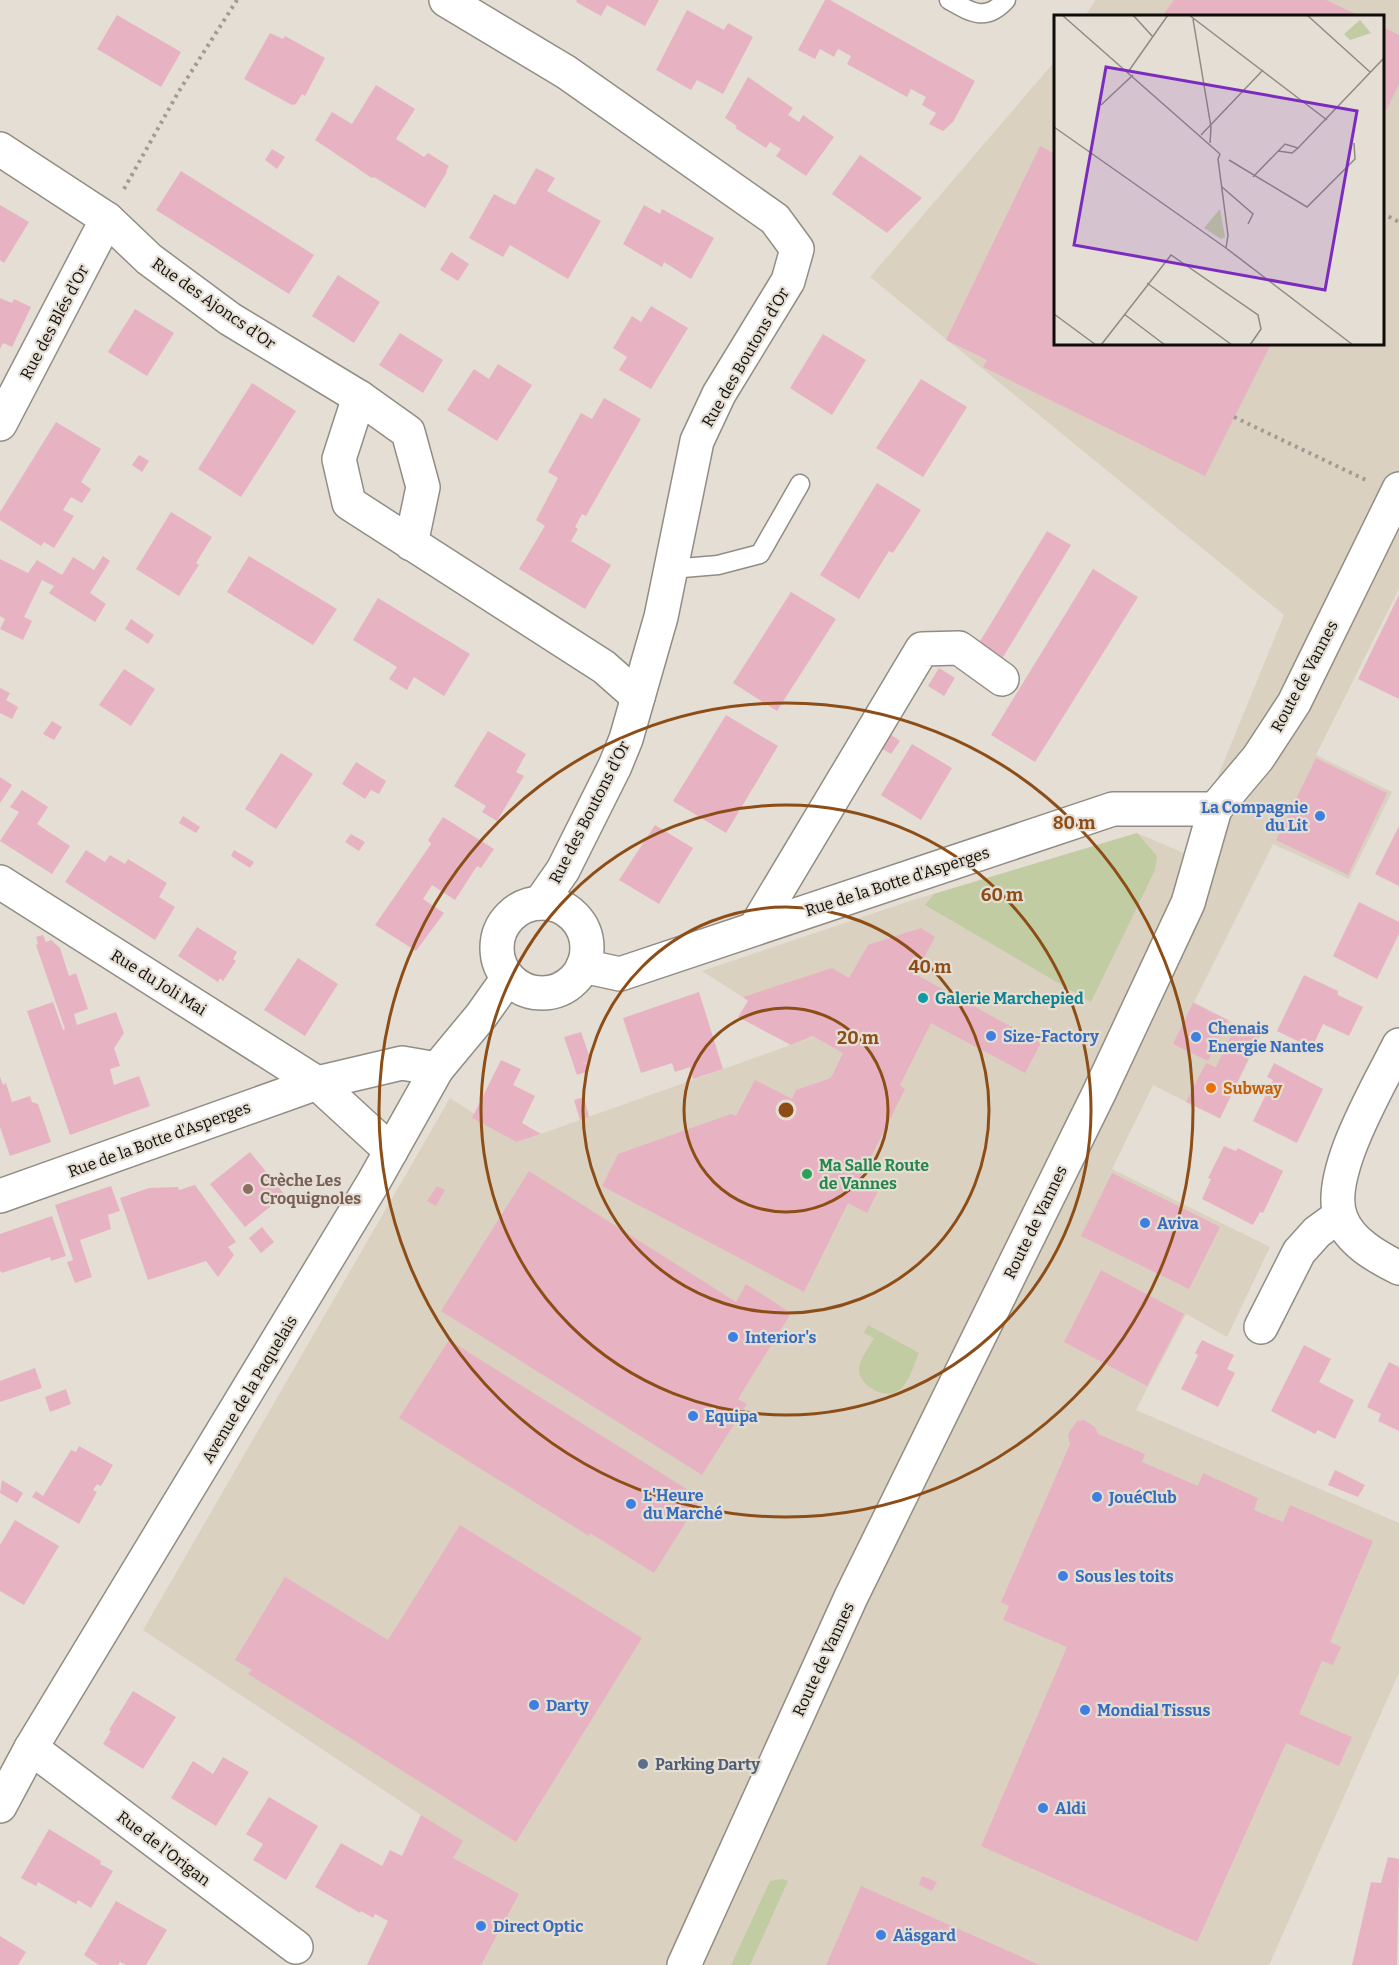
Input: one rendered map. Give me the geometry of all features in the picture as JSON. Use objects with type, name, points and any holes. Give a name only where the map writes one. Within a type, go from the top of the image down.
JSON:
[{"type":"street","name":"Rue des Boutons d'Or","points":[[446,0],[566,72],[756,205],[775,219],[797,249],[788,281],[719,394],[697,441],[661,617],[627,739],[563,870],[540,903]]},
{"type":"street","name":"Rue des Ajoncs d'Or","points":[[0,149],[107,219],[149,259],[230,319],[358,397],[408,432],[423,487],[411,544]]},
{"type":"street","name":"Rue des Blés d'Or","points":[[0,424],[107,219]]},
{"type":"street","points":[[358,397],[339,459],[348,503],[604,667],[638,697]]},
{"type":"street","name":"Route de Vannes","points":[[684,1965],[846,1607],[1099,1093],[1188,903],[1215,809],[1258,758],[1294,703],[1398,491]]},
{"type":"street","points":[[755,928],[922,649],[959,648],[1002,679]]},
{"type":"street","name":"Rue de la Botte d'Asperges","points":[[583,966],[620,974],[1113,809],[1215,809]]},
{"type":"street","name":"Rue du Joli Mai","points":[[0,882],[317,1083]]},
{"type":"street","points":[[540,903],[555,905],[569,912],[579,922],[585,936],[587,951],[583,966],[564,988],[550,993],[534,993],[520,988],[508,978],[497,952],[498,937],[504,924],[513,913],[526,906],[540,903]]},
{"type":"street","name":"Avenue de la Paquelais","points":[[4,1790],[391,1151],[437,1069],[481,1016],[508,978]]},
{"type":"street","points":[[1399,1045],[1351,1142],[1340,1174],[1338,1196],[1340,1216],[1346,1229],[1360,1244],[1399,1268]]},
{"type":"street","name":"Rue de la Botte d'Asperges","points":[[0,1196],[317,1083],[402,1063],[437,1069]]},
{"type":"street","points":[[317,1083],[391,1151]]},
{"type":"street","points":[[1261,1328],[1299,1252],[1317,1232],[1340,1216]]},
{"type":"street","name":"Rue de l'Origan","points":[[31,1748],[296,1947]]},
{"type":"lane","points":[[949,0],[966,10],[984,14],[997,10],[1006,0]]},
{"type":"lane","points":[[671,569],[718,565],[760,554],[800,484]]},
{"type":"path","points":[[107,219],[179,91],[237,0]]},
{"type":"path","points":[[1384,214],[1399,222]]},
{"type":"path","points":[[1234,417],[1398,491]]},
{"type":"shaded area","points":[[1096,0],[1399,0],[1399,589],[1316,755],[1392,792],[1349,879],[1273,844],[1194,1002],[1260,1037],[1220,1119],[1153,1085],[1112,1169],[1270,1247],[1227,1337],[1186,1314],[1136,1410],[1399,1523],[1399,1673],[1269,1965],[367,1965],[388,1921],[421,1815],[143,1630],[450,1098],[518,1142],[813,1037],[702,971],[916,899],[1137,833],[1186,854],[1284,615],[870,277],[1054,62],[1054,345],[1384,345],[1384,15],[1086,15]]},
{"type":"green space","points":[[1137,833],[1157,856],[1155,870],[1091,1002],[925,905],[934,894]]},
{"type":"green space","points":[[868,1325],[919,1353],[908,1379],[898,1391],[886,1394],[879,1392],[867,1385],[860,1374],[861,1361],[874,1338],[864,1333]]},
{"type":"green space","points":[[782,1879],[788,1881],[750,1965],[731,1965],[770,1881]]},
{"type":"building","points":[[577,0],[659,0],[645,26],[607,5],[601,16],[576,2]]},
{"type":"building","points":[[825,0],[830,0],[975,81],[953,122],[943,131],[929,124],[936,113],[922,105],[926,97],[911,89],[907,97],[847,64],[851,56],[838,49],[834,57],[820,49],[815,59],[798,50]]},
{"type":"building","points":[[1174,0],[1326,0],[1358,15],[1163,15]]},
{"type":"building","points":[[687,10],[724,30],[728,23],[753,37],[723,94],[697,80],[691,90],[656,70]]},
{"type":"building","points":[[117,15],[181,52],[161,87],[97,49]]},
{"type":"building","points":[[1384,28],[1399,35],[1399,84],[1384,115]]},
{"type":"building","points":[[270,33],[283,39],[285,36],[325,58],[305,96],[302,94],[296,104],[292,105],[244,79]]},
{"type":"building","points":[[748,77],[793,108],[788,115],[799,122],[803,115],[834,137],[806,176],[776,156],[781,149],[770,142],[766,148],[735,128],[737,126],[725,118]]},
{"type":"building","points":[[376,85],[415,109],[396,139],[424,157],[428,153],[449,166],[425,208],[374,177],[372,178],[315,140],[332,112],[352,124]]},
{"type":"building","points":[[1040,146],[1054,153],[1054,345],[1270,345],[1205,476],[983,367],[987,360],[946,340]]},
{"type":"building","points":[[272,149],[285,157],[277,169],[265,160]]},
{"type":"building","points":[[860,155],[922,198],[887,233],[832,194]]},
{"type":"building","points":[[536,168],[555,178],[547,191],[601,221],[568,279],[510,245],[503,257],[469,238],[494,194],[515,205]]},
{"type":"building","points":[[181,171],[314,255],[289,294],[156,210]]},
{"type":"building","points":[[0,205],[29,222],[4,263],[0,260]]},
{"type":"building","points":[[644,205],[660,214],[662,209],[714,238],[691,279],[664,262],[662,267],[623,244]]},
{"type":"building","points":[[451,252],[469,264],[458,281],[440,270]]},
{"type":"building","points":[[338,275],[380,302],[354,343],[312,316]]},
{"type":"building","points":[[0,298],[12,303],[14,299],[31,307],[12,347],[3,343],[0,349]]},
{"type":"building","points":[[651,306],[688,328],[651,389],[619,370],[627,357],[613,348],[632,316],[641,322]]},
{"type":"building","points":[[135,309],[174,333],[147,376],[108,352]]},
{"type":"building","points":[[400,333],[443,360],[423,393],[379,365]]},
{"type":"building","points":[[823,334],[866,360],[832,415],[790,388]]},
{"type":"building","points":[[498,364],[532,385],[497,441],[447,410],[474,369],[489,379]]},
{"type":"building","points":[[921,379],[967,407],[923,477],[876,448]]},
{"type":"building","points":[[252,383],[296,411],[241,497],[198,469]]},
{"type":"building","points":[[604,398],[641,419],[586,516],[582,514],[575,527],[578,529],[571,541],[611,565],[585,609],[519,569],[545,526],[536,520],[558,478],[548,472],[581,413],[592,419]]},
{"type":"building","points":[[56,422],[101,449],[81,482],[91,489],[82,503],[71,497],[63,510],[74,516],[54,548],[44,542],[41,546],[0,520],[0,512]]},
{"type":"building","points":[[139,455],[149,461],[142,472],[132,465]]},
{"type":"building","points":[[877,483],[921,510],[893,553],[889,551],[859,599],[820,575]]},
{"type":"building","points":[[171,512],[212,537],[196,563],[199,565],[179,596],[136,569]]},
{"type":"building","points":[[1047,531],[1071,545],[997,667],[973,653]]},
{"type":"building","points":[[103,556],[110,561],[90,593],[106,604],[95,622],[49,593],[54,586],[42,580],[24,617],[32,621],[23,640],[0,629],[5,619],[0,616],[0,559],[28,573],[37,560],[62,575],[73,557],[94,570]]},
{"type":"building","points":[[249,556],[337,609],[313,645],[227,592]]},
{"type":"building","points":[[1093,569],[1138,597],[1035,762],[991,735]]},
{"type":"building","points":[[791,592],[836,619],[777,711],[733,683]]},
{"type":"building","points":[[1399,595],[1399,699],[1358,679]]},
{"type":"building","points":[[378,598],[470,654],[444,696],[414,677],[407,690],[389,679],[397,667],[353,640]]},
{"type":"building","points":[[131,619],[154,635],[148,644],[125,629]]},
{"type":"building","points":[[939,668],[955,678],[944,696],[928,686]]},
{"type":"building","points":[[124,669],[155,689],[131,726],[99,705]]},
{"type":"building","points":[[0,688],[10,693],[6,700],[18,707],[12,719],[0,713]]},
{"type":"building","points":[[726,715],[778,746],[726,833],[673,801]]},
{"type":"building","points":[[52,721],[62,727],[54,740],[43,734]]},
{"type":"building","points":[[488,731],[526,754],[516,772],[524,776],[497,821],[482,812],[486,806],[454,786]]},
{"type":"building","points":[[890,734],[900,741],[891,754],[881,748]]},
{"type":"building","points":[[912,744],[952,768],[921,820],[881,795]]},
{"type":"building","points":[[281,753],[313,774],[276,829],[245,809]]},
{"type":"building","points":[[1316,758],[1387,793],[1348,875],[1276,840]]},
{"type":"building","points":[[356,762],[386,781],[379,794],[371,790],[365,799],[342,784]]},
{"type":"building","points":[[0,777],[12,785],[0,803]]},
{"type":"building","points":[[22,790],[48,807],[37,824],[70,846],[52,874],[0,841],[19,812],[10,807]]},
{"type":"building","points":[[183,816],[200,827],[196,833],[179,823]]},
{"type":"building","points":[[443,817],[494,849],[481,868],[477,866],[455,900],[432,885],[423,899],[444,913],[416,951],[375,925],[431,844],[428,840]]},
{"type":"building","points":[[655,825],[693,848],[659,904],[619,880]]},
{"type":"building","points":[[1399,826],[1399,886],[1375,874]]},
{"type":"building","points":[[351,834],[365,842],[359,851],[345,842]]},
{"type":"building","points":[[86,850],[105,862],[110,855],[125,864],[128,859],[167,883],[159,897],[175,907],[155,940],[65,882]]},
{"type":"building","points":[[234,850],[254,862],[250,868],[231,856]]},
{"type":"building","points":[[1359,902],[1399,922],[1399,934],[1377,979],[1333,956]]},
{"type":"building","points":[[197,927],[237,952],[233,959],[236,961],[223,981],[220,978],[218,982],[178,956]]},
{"type":"building","points":[[921,928],[935,937],[915,974],[1041,1043],[1025,1073],[931,1023],[900,1085],[905,1089],[860,1179],[879,1189],[867,1213],[848,1203],[804,1292],[602,1186],[618,1154],[731,1114],[736,1116],[755,1080],[792,1099],[796,1090],[831,1078],[843,1053],[813,1036],[791,1045],[738,1017],[748,1001],[743,997],[832,968],[849,978],[868,945]]},
{"type":"building","points":[[43,935],[46,942],[51,940],[60,948],[69,976],[76,973],[88,1009],[74,1014],[77,1025],[116,1012],[124,1033],[114,1048],[120,1066],[110,1069],[114,1085],[139,1076],[150,1106],[70,1135],[27,1011],[53,1002],[63,1030],[65,1029],[36,945],[38,944],[36,937]]},
{"type":"building","points":[[298,958],[338,984],[305,1036],[264,1010]]},
{"type":"building","points":[[1304,975],[1338,991],[1338,995],[1363,1007],[1349,1036],[1323,1024],[1312,1048],[1277,1031]]},
{"type":"building","points":[[699,992],[723,1069],[693,1079],[690,1067],[675,1072],[672,1063],[641,1073],[623,1018]]},
{"type":"building","points":[[1193,1003],[1228,1020],[1208,1061],[1173,1044]]},
{"type":"building","points":[[1236,1025],[1259,1037],[1220,1118],[1186,1102],[1206,1063],[1216,1067]]},
{"type":"building","points":[[581,1032],[591,1061],[579,1065],[587,1063],[589,1071],[577,1075],[564,1037]]},
{"type":"building","points":[[501,1060],[521,1069],[513,1085],[535,1096],[522,1123],[541,1134],[517,1142],[472,1118]]},
{"type":"building","points":[[1274,1063],[1323,1089],[1297,1143],[1253,1121],[1273,1080],[1267,1077]]},
{"type":"building","points":[[0,1077],[3,1085],[6,1083],[12,1102],[30,1096],[32,1102],[38,1104],[51,1142],[10,1156],[0,1127]]},
{"type":"building","points":[[584,1097],[589,1117],[580,1120],[574,1100]]},
{"type":"building","points":[[1224,1146],[1236,1151],[1238,1148],[1283,1171],[1263,1213],[1260,1212],[1253,1225],[1202,1199],[1211,1179],[1208,1178]]},
{"type":"building","name":"Crèche Les Croquignoles","points":[[250,1152],[285,1195],[245,1227],[210,1184]]},
{"type":"building","points":[[529,1171],[736,1302],[746,1284],[791,1313],[738,1399],[747,1404],[702,1475],[441,1311]]},
{"type":"building","points":[[1112,1173],[1220,1227],[1189,1289],[1081,1236]]},
{"type":"building","points":[[195,1185],[236,1242],[228,1247],[234,1255],[218,1277],[206,1261],[148,1280],[120,1198],[149,1188],[178,1187],[179,1190]]},
{"type":"building","points":[[111,1186],[120,1211],[108,1215],[111,1229],[80,1240],[92,1277],[75,1283],[67,1262],[73,1260],[55,1205]]},
{"type":"building","points":[[437,1186],[445,1190],[436,1206],[427,1201]]},
{"type":"building","points":[[52,1216],[66,1256],[51,1261],[50,1257],[2,1273],[0,1271],[0,1234]]},
{"type":"building","points":[[262,1227],[274,1242],[261,1253],[249,1238]]},
{"type":"building","points":[[1101,1270],[1184,1314],[1147,1386],[1064,1342]]},
{"type":"building","points":[[449,1340],[701,1498],[654,1573],[590,1533],[589,1536],[399,1418]]},
{"type":"building","points":[[1202,1340],[1234,1355],[1227,1369],[1235,1373],[1218,1407],[1181,1389],[1198,1355],[1195,1353]]},
{"type":"building","points":[[1304,1345],[1331,1359],[1319,1382],[1354,1400],[1335,1439],[1318,1430],[1315,1434],[1271,1411]]},
{"type":"building","points":[[1389,1362],[1399,1367],[1399,1431],[1378,1421],[1381,1414],[1367,1407]]},
{"type":"building","points":[[35,1368],[42,1388],[0,1402],[0,1381]]},
{"type":"building","points":[[66,1389],[71,1404],[50,1412],[45,1397]]},
{"type":"building","points":[[1084,1420],[1095,1427],[1098,1434],[1145,1454],[1142,1462],[1198,1486],[1203,1473],[1258,1498],[1254,1510],[1283,1522],[1290,1505],[1373,1541],[1330,1642],[1341,1647],[1333,1665],[1322,1661],[1299,1714],[1352,1737],[1339,1766],[1286,1743],[1197,1942],[981,1846],[1067,1647],[1003,1620],[1009,1606],[1001,1602],[1070,1444],[1068,1434],[1077,1421]]},
{"type":"building","points":[[79,1446],[113,1465],[101,1486],[97,1484],[93,1490],[97,1492],[79,1524],[32,1497],[36,1491],[43,1496],[71,1450],[76,1452]]},
{"type":"building","points":[[1335,1470],[1365,1485],[1358,1497],[1328,1485]]},
{"type":"building","points":[[2,1480],[23,1493],[17,1503],[0,1493]]},
{"type":"building","points":[[15,1520],[59,1546],[24,1605],[0,1591],[0,1545]]},
{"type":"building","points":[[460,1525],[642,1638],[516,1842],[248,1674],[252,1670],[235,1660],[285,1577],[388,1640]]},
{"type":"building","points":[[133,1691],[176,1717],[143,1769],[103,1744]]},
{"type":"building","points":[[223,1757],[249,1772],[216,1826],[171,1798],[193,1761],[213,1774]]},
{"type":"building","points":[[269,1797],[318,1826],[286,1880],[253,1860],[263,1844],[246,1834]]},
{"type":"building","points":[[421,1815],[463,1841],[453,1858],[519,1894],[481,1965],[367,1965],[388,1921],[375,1914],[373,1918],[361,1911],[360,1913],[315,1887],[341,1843],[382,1866],[390,1850],[402,1856]]},
{"type":"building","points":[[49,1829],[113,1871],[91,1908],[78,1900],[76,1904],[38,1882],[36,1886],[21,1878]]},
{"type":"building","points":[[1388,1857],[1399,1859],[1397,1965],[1352,1965],[1371,1882],[1381,1883]]},
{"type":"building","points":[[922,1876],[937,1882],[932,1891],[919,1885]]},
{"type":"building","points":[[861,1886],[1040,1965],[826,1965]]},
{"type":"building","points":[[116,1901],[167,1930],[146,1965],[126,1965],[120,1962],[118,1965],[99,1965],[84,1955]]},
{"type":"building","points":[[0,1936],[26,1952],[18,1965],[0,1965]]},
{"type":"place","name":"La Compagnie du Lit","points":[[1320,816]]},
{"type":"place","name":"Galerie Marchepied","points":[[923,998]]},
{"type":"place","name":"Size-Factory","points":[[991,1036]]},
{"type":"place","name":"Chenais Energie Nantes","points":[[1196,1037]]},
{"type":"place","name":"Subway","points":[[1211,1088]]},
{"type":"place","name":"Ma Salle Route de Vannes","points":[[807,1174]]},
{"type":"place","name":"Crèche Les Croquignoles","points":[[248,1189]]},
{"type":"place","name":"Aviva","points":[[1145,1223]]},
{"type":"place","name":"Interior's","points":[[733,1337]]},
{"type":"place","name":"Equipa","points":[[693,1416]]},
{"type":"place","name":"JouéClub","points":[[1097,1497]]},
{"type":"place","name":"L'Heure du Marché","points":[[631,1504]]},
{"type":"place","name":"Sous les toits","points":[[1063,1576]]},
{"type":"place","name":"Darty","points":[[534,1705]]},
{"type":"place","name":"Mondial Tissus","points":[[1085,1710]]},
{"type":"place","name":"Parking Darty","points":[[643,1764]]},
{"type":"place","name":"Aldi","points":[[1043,1808]]},
{"type":"place","name":"Direct Optic","points":[[481,1926]]},
{"type":"place","name":"Aäsgard","points":[[881,1935]]}]
